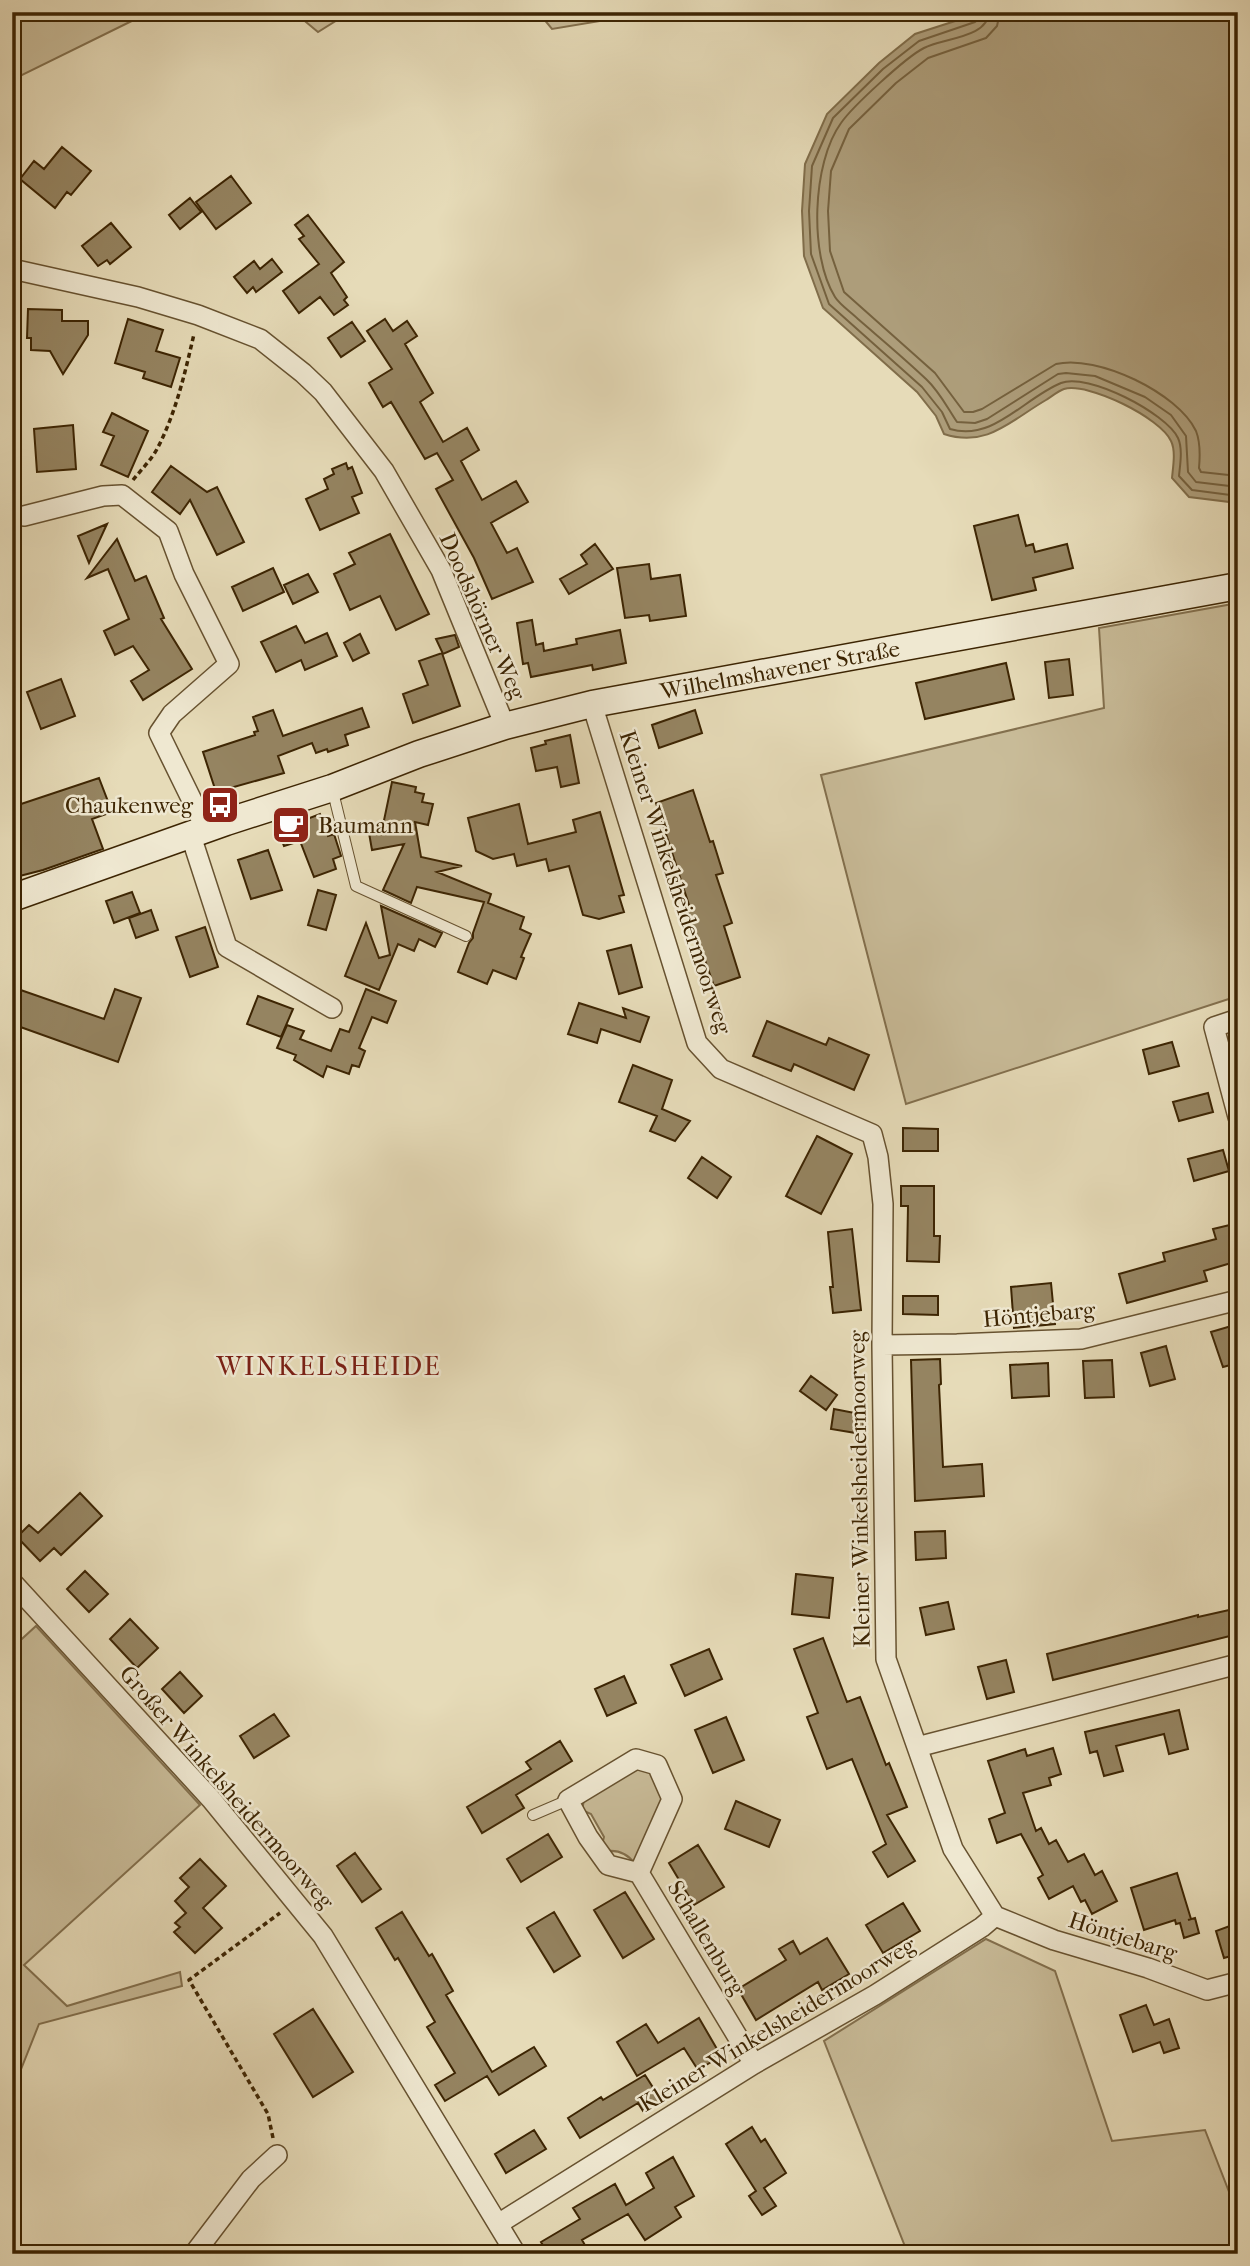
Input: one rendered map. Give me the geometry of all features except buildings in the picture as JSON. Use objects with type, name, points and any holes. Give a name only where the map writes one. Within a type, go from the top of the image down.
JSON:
[{"type":"street","name":"Doodshörner Weg","points":[[12,269],[138,297],[198,315],[260,339],[303,373],[323,392],[384,471],[441,570],[505,726]]},
{"type":"street","points":[[24,516],[103,496],[122,495],[168,531],[184,574],[229,664],[172,714],[159,733],[198,833],[227,947],[332,1007]]},
{"type":"street","name":"Wilhelmshavener Straße","points":[[12,898],[505,726],[592,704],[1238,586]]},
{"type":"street","name":"Kleiner Winkelsheidermoorweg","points":[[498,2224],[754,2064],[875,1995],[995,1916],[953,1849],[886,1659],[883,1204],[878,1157],[872,1134],[721,1069],[697,1043],[592,704]]},
{"type":"street","points":[[1238,1019],[1214,1027],[1238,1117]]},
{"type":"street","name":"Höntjebarg","points":[[882,1345],[957,1345],[1082,1339],[1238,1300]]},
{"type":"street","name":"Großer Winkelsheidermoorweg","points":[[12,1582],[211,1800],[323,1936],[516,2254]]},
{"type":"street","points":[[917,1747],[1238,1664]]},
{"type":"street","name":"Schallenburg","points":[[639,1873],[672,1799],[657,1765],[636,1759],[568,1801],[588,1838],[608,1864],[639,1873],[754,2064]]},
{"type":"street","name":"Höntjebarg","points":[[995,1916],[1054,1940],[1148,1968],[1207,1990],[1238,1982]]},
{"type":"street","points":[[194,2254],[251,2179],[277,2155]]},
{"type":"lane","points":[[332,788],[356,886],[466,936]]},
{"type":"lane","points":[[533,1815],[568,1801]]},
{"type":"path","points":[[122,495],[156,452],[170,419],[184,377],[198,315]]},
{"type":"path","points":[[277,2155],[268,2114],[189,1980],[296,1902]]},
{"type":"shaded area","points":[[12,12],[150,12],[12,80]]},
{"type":"shaded area","points":[[294,12],[350,12],[318,32]]},
{"type":"shaded area","points":[[538,12],[654,12],[552,29]]},
{"type":"shaded area","points":[[1238,603],[1238,996],[906,1104],[821,775],[1104,708],[1099,628]]},
{"type":"shaded area","points":[[36,1626],[200,1805],[24,1965],[67,2006],[180,1972],[182,1986],[39,2024],[12,2092],[12,1648]]},
{"type":"shaded area","points":[[636,1768],[648,1769],[661,1790],[662,1800],[635,1864],[623,1853],[608,1851],[602,1845],[604,1837],[591,1814],[582,1810],[584,1800]]},
{"type":"shaded area","points":[[986,1939],[1055,1971],[1112,2141],[1205,2130],[1238,2215],[1238,2254],[908,2254],[824,2041]]},
{"type":"water","points":[[983,12],[1238,12],[1238,503],[1189,497],[1172,478],[1173,449],[1165,432],[1123,404],[1089,391],[1064,389],[1009,424],[986,435],[973,438],[944,434],[936,416],[917,392],[823,308],[804,256],[802,211],[805,164],[827,114],[879,63],[915,34]]},
{"type":"place","name":"Chaukenweg","points":[[220,805]]},
{"type":"place","name":"Baumann","points":[[291,825]]},
{"type":"district","name":"WINKELSHEIDE","points":[[329,1366]]}]
